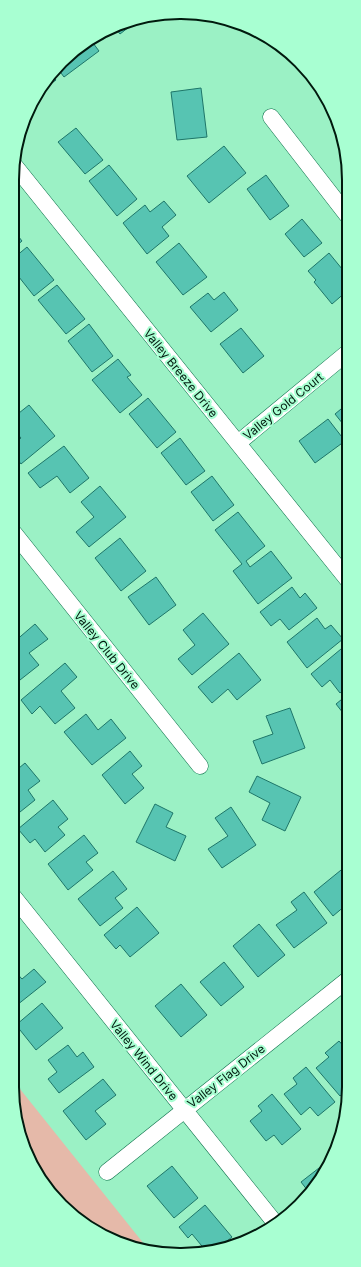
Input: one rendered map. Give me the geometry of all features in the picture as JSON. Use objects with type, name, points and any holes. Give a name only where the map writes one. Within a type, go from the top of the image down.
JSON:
[{"type":"street","points":[[271,117],[342,207]]},
{"type":"street","name":"Valley Breeze Drive","points":[[19,171],[342,573]]},
{"type":"street","name":"Valley Gold Court","points":[[238,443],[342,357]]},
{"type":"street","name":"Valley Club Drive","points":[[19,539],[200,766]]},
{"type":"street","name":"Valley Wind Drive","points":[[19,904],[272,1219]]},
{"type":"street","name":"Valley Flag Drive","points":[[107,1172],[342,984]]},
{"type":"shaded area","points":[[19,1088],[143,1243],[119,1236],[91,1221],[66,1201],[52,1185],[31,1148],[20,1108]]},
{"type":"building","points":[[127,29],[120,34],[118,32]]},
{"type":"building","points":[[94,44],[99,51],[64,77],[60,72],[66,66],[82,52]]},
{"type":"building","points":[[201,88],[207,137],[177,140],[171,92]]},
{"type":"building","points":[[76,128],[103,160],[85,174],[58,142]]},
{"type":"building","points":[[224,146],[246,173],[209,203],[187,176]]},
{"type":"building","points":[[109,165],[137,199],[117,216],[89,181]]},
{"type":"building","points":[[266,175],[289,206],[270,220],[247,189]]},
{"type":"building","points":[[164,201],[176,215],[162,227],[169,236],[147,254],[123,223],[145,205],[150,212]]},
{"type":"building","points":[[302,219],[322,243],[304,257],[285,234]]},
{"type":"building","points":[[179,243],[207,277],[183,295],[156,262]]},
{"type":"building","points":[[27,247],[54,280],[34,296],[19,277],[19,254]]},
{"type":"building","points":[[329,253],[342,269],[342,295],[332,304],[314,282],[316,280],[308,271]]},
{"type":"building","points":[[57,285],[85,319],[66,334],[38,300]]},
{"type":"building","points":[[224,292],[238,310],[211,332],[190,307],[208,293],[214,300]]},
{"type":"building","points":[[89,324],[113,356],[92,372],[68,341]]},
{"type":"building","points":[[241,328],[264,356],[243,373],[220,344]]},
{"type":"building","points":[[118,359],[131,375],[127,377],[142,395],[120,413],[92,380]]},
{"type":"building","points":[[148,398],[176,432],[157,448],[129,414]]},
{"type":"building","points":[[29,405],[55,436],[21,464],[19,461],[19,440],[21,438],[19,436],[19,413]]},
{"type":"building","points":[[342,408],[342,423],[335,414]]},
{"type":"building","points":[[328,419],[342,437],[342,443],[315,463],[299,441]]},
{"type":"building","points":[[180,438],[205,471],[186,485],[161,453]]},
{"type":"building","points":[[64,446],[89,478],[70,493],[57,476],[40,488],[28,473]]},
{"type":"building","points":[[212,476],[234,505],[213,521],[191,492]]},
{"type":"building","points":[[100,486],[126,517],[89,547],[76,532],[94,517],[81,502]]},
{"type":"building","points":[[238,512],[265,546],[246,561],[250,567],[271,551],[292,578],[258,604],[233,571],[242,564],[215,530]]},
{"type":"building","points":[[120,538],[146,571],[121,591],[95,558]]},
{"type":"building","points":[[156,577],[176,605],[149,625],[128,597]]},
{"type":"building","points":[[292,587],[300,598],[305,593],[317,608],[289,630],[280,619],[271,626],[260,612]]},
{"type":"building","points":[[203,613],[229,644],[192,675],[178,659],[195,645],[183,630]]},
{"type":"building","points":[[317,618],[325,629],[331,625],[342,638],[342,640],[307,668],[287,642]]},
{"type":"building","points":[[35,624],[48,639],[29,653],[39,665],[20,680],[19,679],[19,638]]},
{"type":"building","points":[[341,649],[342,650],[342,691],[340,693],[330,680],[322,687],[311,674]]},
{"type":"building","points":[[239,653],[261,680],[237,700],[228,689],[212,703],[198,687]]},
{"type":"building","points":[[65,663],[77,677],[61,691],[75,708],[55,724],[40,706],[32,714],[21,700]]},
{"type":"building","points":[[342,699],[342,712],[336,704]]},
{"type":"building","points":[[290,708],[305,748],[262,764],[253,741],[273,734],[266,716]]},
{"type":"building","points":[[86,714],[98,730],[111,719],[126,738],[92,765],[64,732]]},
{"type":"building","points":[[130,751],[142,766],[132,774],[144,788],[125,804],[102,775]]},
{"type":"building","points":[[25,763],[40,781],[28,790],[35,800],[19,813],[19,768]]},
{"type":"building","points":[[257,776],[301,797],[285,831],[262,820],[270,803],[249,792]]},
{"type":"building","points":[[53,800],[68,819],[58,827],[65,835],[45,852],[35,839],[30,843],[19,828]]},
{"type":"building","points":[[155,804],[173,813],[166,827],[186,836],[175,861],[136,842]]},
{"type":"building","points":[[231,807],[256,845],[222,868],[208,849],[228,836],[215,818]]},
{"type":"building","points":[[84,835],[98,853],[86,862],[93,870],[68,890],[48,864]]},
{"type":"building","points":[[342,869],[342,908],[333,916],[314,892]]},
{"type":"building","points":[[113,871],[127,889],[115,898],[123,908],[100,926],[78,899]]},
{"type":"building","points":[[304,892],[327,923],[294,948],[276,925],[297,910],[291,902]]},
{"type":"building","points":[[137,907],[159,933],[130,957],[120,945],[116,949],[104,935]]},
{"type":"building","points":[[259,924],[285,955],[258,977],[233,946]]},
{"type":"building","points":[[224,962],[244,987],[221,1006],[200,982]]},
{"type":"building","points":[[34,969],[46,982],[19,1003],[19,976],[22,979]]},
{"type":"building","points":[[181,984],[207,1015],[181,1037],[155,1006]]},
{"type":"building","points":[[42,1003],[63,1028],[36,1050],[19,1029],[19,1022]]},
{"type":"building","points":[[339,1041],[342,1044],[342,1094],[340,1096],[316,1068],[329,1057],[325,1053]]},
{"type":"building","points":[[68,1045],[77,1057],[83,1052],[94,1067],[59,1093],[48,1079],[57,1072],[48,1060]]},
{"type":"building","points":[[306,1067],[335,1102],[318,1116],[310,1107],[301,1115],[284,1094],[297,1084],[293,1078]]},
{"type":"building","points":[[103,1079],[116,1095],[95,1111],[106,1124],[86,1140],[63,1111]]},
{"type":"building","points":[[272,1094],[301,1129],[282,1145],[274,1135],[266,1141],[250,1121],[262,1111],[258,1106]]},
{"type":"building","points":[[172,1166],[198,1198],[174,1218],[147,1186]]},
{"type":"building","points":[[320,1167],[306,1188],[301,1182]]},
{"type":"building","points":[[205,1205],[232,1237],[228,1240],[203,1247],[192,1234],[188,1238],[179,1227]]}]
